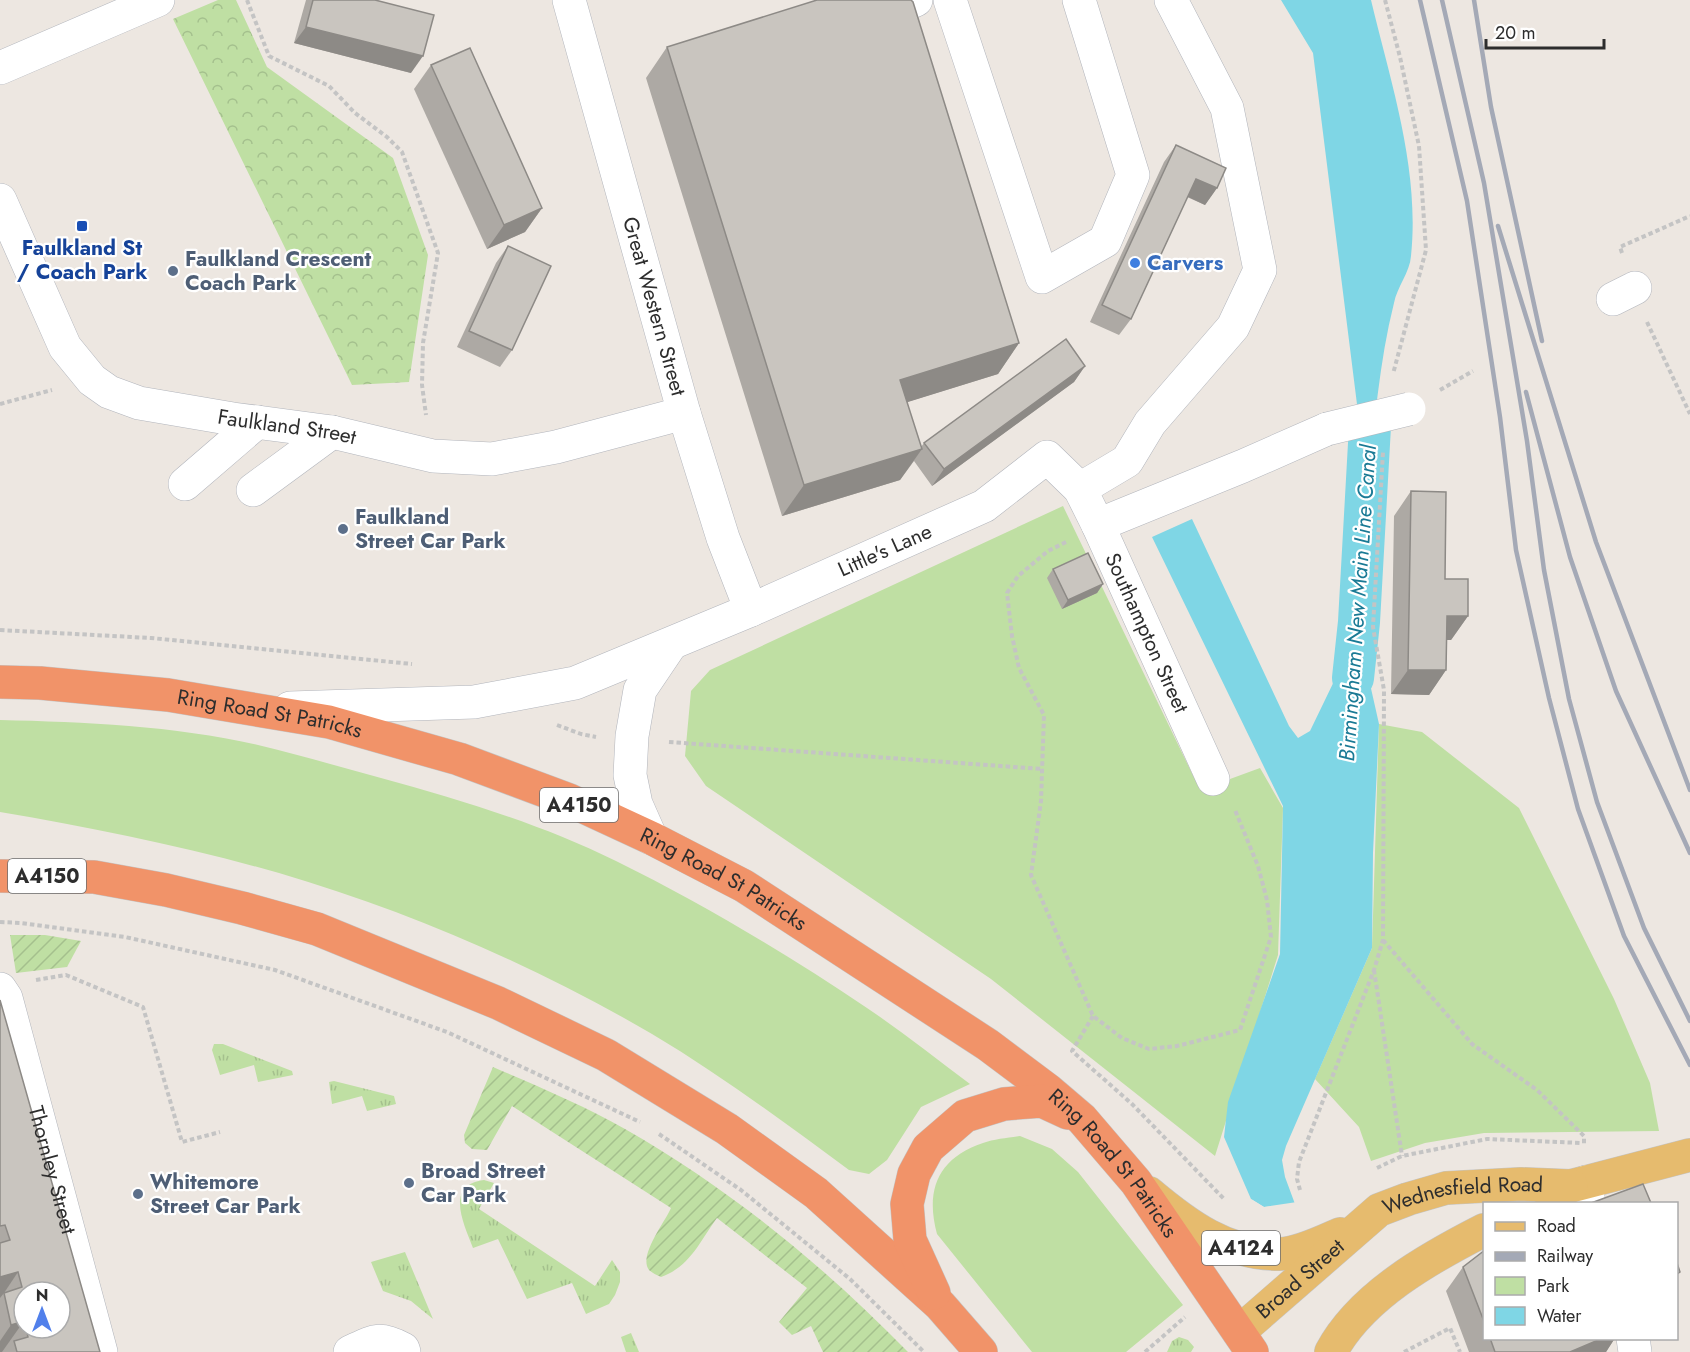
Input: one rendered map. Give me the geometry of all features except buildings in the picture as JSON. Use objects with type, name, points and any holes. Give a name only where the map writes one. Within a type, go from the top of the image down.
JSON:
[{"type":"highway","name":"Ring Road St Patricks","points":[[0,682],[40,683],[168,695],[329,722],[459,759],[569,800],[651,838],[744,886],[988,1046],[1048,1090],[1082,1119],[1136,1182],[1238,1345]]},
{"type":"highway","points":[[0,858],[94,877]]},
{"type":"highway","name":"A4150","points":[[0,876],[94,877],[166,890],[316,929],[498,1003],[606,1055],[727,1129],[816,1193],[940,1305],[981,1352]]},
{"type":"highway","points":[[940,1305],[910,1240],[907,1204],[914,1174],[928,1148],[965,1116],[1005,1104],[1041,1101],[1082,1119]]},
{"type":"main road","name":"Wednesfield Road","points":[[1540,1202],[1690,1155]]},
{"type":"main road","name":"A4124","points":[[1136,1182],[1183,1221],[1225,1245],[1250,1250],[1281,1254],[1314,1245],[1360,1225]]},
{"type":"main road","name":"Wednesfield Road","points":[[1360,1225],[1379,1210],[1446,1188],[1521,1184],[1582,1190]]},
{"type":"main road","name":"Broad Street","points":[[1238,1345],[1360,1225]]},
{"type":"main road","name":"Wednesfield Road","points":[[1331,1352],[1340,1335],[1377,1296],[1447,1249],[1483,1231]]},
{"type":"street","points":[[0,69],[158,0]]},
{"type":"street","name":"Great Western Street","points":[[569,0],[684,413],[723,538],[752,610]]},
{"type":"street","points":[[893,0],[907,4],[916,0]]},
{"type":"street","points":[[950,0],[1041,277],[1105,241],[1133,175],[1079,0]]},
{"type":"street","points":[[1080,489],[1127,461],[1150,423],[1233,327],[1260,270],[1227,108],[1171,0]]},
{"type":"street","name":"Faulkland Street","points":[[0,200],[65,347],[92,380],[109,392],[139,403],[332,432],[433,456],[492,459],[556,447],[684,413]]},
{"type":"street","points":[[1098,525],[1327,429],[1409,409]]},
{"type":"street","points":[[185,484],[257,422]]},
{"type":"street","points":[[253,490],[332,432]]},
{"type":"street","name":"Little's Lane","points":[[255,709],[474,702],[575,684],[752,610],[984,506],[1047,457],[1080,489]]},
{"type":"street","name":"Southampton Street","points":[[1080,489],[1213,779]]},
{"type":"street","points":[[651,838],[636,804],[630,775],[631,743],[640,690],[671,644]]},
{"type":"street","name":"Thornley Street","points":[[0,989],[6,998],[101,1352]]},
{"type":"street","points":[[350,1352],[371,1342],[386,1340],[403,1351]]},
{"type":"path","points":[[247,0],[269,56],[329,86],[355,113],[387,137],[402,152],[438,254],[423,343],[422,385],[433,456]]},
{"type":"path","points":[[1385,0],[1419,146],[1426,250],[1392,380]]},
{"type":"path","points":[[1690,216],[1620,247],[1624,293],[1646,319],[1690,414]]},
{"type":"path","points":[[0,404],[92,380]]},
{"type":"path","points":[[1300,1190],[1297,1179],[1299,1162],[1374,970],[1383,940],[1384,690],[1373,627],[1383,449]]},
{"type":"path","points":[[1098,525],[1048,551],[1018,576],[1007,593],[1018,668],[1044,715],[1041,801],[1031,875],[1093,1016],[1122,1038],[1149,1049],[1178,1046],[1240,1030],[1271,936],[1267,900],[1258,867],[1228,795],[1213,779]]},
{"type":"path","points":[[0,630],[151,638],[417,665]]},
{"type":"path","points":[[548,721],[581,734],[631,743],[667,742],[1042,769]]},
{"type":"path","points":[[0,922],[125,937],[275,970],[447,1032],[645,1125]]},
{"type":"path","points":[[1383,940],[1472,1044],[1537,1090],[1584,1136],[1582,1190]]},
{"type":"path","points":[[1374,970],[1402,1156],[1487,1139],[1594,1142]]},
{"type":"path","points":[[33,981],[66,975],[143,1007],[182,1142],[220,1132]]},
{"type":"path","points":[[1093,1016],[1072,1051],[1132,1104],[1233,1206]]},
{"type":"path","points":[[654,1131],[741,1190],[832,1264],[924,1352]]},
{"type":"path","points":[[1404,1352],[1450,1328],[1460,1352]]},
{"type":"green space","points":[[218,0],[236,0],[267,67],[393,158],[428,255],[409,382],[352,385],[173,19]]},
{"type":"green space","points":[[1063,506],[1200,790],[1260,768],[1283,808],[1278,955],[1215,1156],[991,979],[706,786],[685,756],[691,691],[710,670]]},
{"type":"green space","points":[[0,720],[163,729],[258,745],[411,786],[530,824],[616,861],[744,930],[867,1008],[970,1084],[921,1107],[887,1160],[869,1174],[849,1170],[728,1083],[652,1034],[563,986],[470,942],[375,905],[279,873],[140,839],[0,812]]},
{"type":"green space","points":[[1379,724],[1422,732],[1519,808],[1614,999],[1650,1083],[1659,1131],[1484,1133],[1425,1143],[1371,1161],[1359,1127],[1315,1079],[1372,948]]},
{"type":"green space","points":[[10,935],[45,935],[81,941],[67,967],[16,973]]},
{"type":"green space","points":[[214,1044],[223,1044],[292,1071],[293,1075],[258,1082],[254,1065],[220,1075],[212,1050]]},
{"type":"green space","points":[[493,1067],[609,1120],[702,1177],[739,1203],[809,1259],[908,1352],[823,1352],[811,1326],[792,1335],[779,1322],[807,1288],[717,1218],[694,1252],[680,1267],[661,1277],[653,1273],[649,1270],[647,1256],[671,1208],[512,1106],[487,1150],[472,1149],[465,1143],[464,1135]]},
{"type":"green space","points":[[334,1081],[394,1096],[396,1104],[367,1111],[362,1096],[332,1104],[329,1082]]},
{"type":"green space","points":[[1020,1136],[1052,1149],[1078,1172],[1183,1305],[1126,1352],[1032,1352],[937,1234],[934,1218],[934,1190],[946,1167],[955,1157],[968,1149],[983,1143]]},
{"type":"green space","points":[[484,1180],[494,1183],[479,1209],[595,1286],[612,1260],[620,1272],[620,1282],[609,1304],[586,1314],[572,1283],[527,1299],[498,1239],[473,1248],[462,1217],[461,1197],[464,1189],[472,1183]]},
{"type":"green space","points":[[405,1252],[433,1319],[411,1301],[383,1291],[371,1262]]},
{"type":"green space","points":[[631,1333],[639,1352],[626,1352],[621,1337]]},
{"type":"green space","points":[[1179,1337],[1188,1340],[1194,1347],[1191,1352],[1167,1352],[1172,1341]]},
{"type":"water","points":[[1281,0],[1371,0],[1395,95],[1408,159],[1413,223],[1411,256],[1396,297],[1389,325],[1367,484],[1313,53]]},
{"type":"water","points":[[1192,519],[1289,726],[1298,738],[1310,731],[1339,671],[1359,622],[1379,724],[1373,853],[1372,948],[1286,1146],[1282,1160],[1285,1177],[1295,1204],[1264,1207],[1251,1199],[1224,1137],[1228,1102],[1280,954],[1283,806],[1152,537]]},
{"type":"pier","points":[[1251,1199],[1264,1207],[1297,1202],[1298,1204],[1295,1207],[1263,1210],[1254,1205]]},
{"type":"waterway","name":"Birmingham New Main Line Canal","points":[[1353,678],[1359,622],[1370,426]]},
{"type":"railway","points":[[1420,0],[1467,201],[1500,417],[1516,550],[1549,698],[1578,809],[1624,936],[1690,1065]]},
{"type":"railway","points":[[1442,0],[1484,183],[1527,441],[1544,570],[1569,699],[1597,802],[1644,928],[1690,1021]]},
{"type":"railway","points":[[1474,0],[1491,107],[1542,341]]},
{"type":"railway","points":[[1498,226],[1596,542],[1690,790]]},
{"type":"railway","points":[[1526,392],[1570,557],[1616,691],[1690,853]]},
{"type":"place","name":"Faulkland St / Coach Park","points":[[82,226]]},
{"type":"place","name":"Carvers","points":[[1135,263]]},
{"type":"place","name":"Faulkland Crescent Coach Park","points":[[173,271]]},
{"type":"place","name":"Faulkland Street Car Park","points":[[343,529]]},
{"type":"place","name":"Broad Street Car Park","points":[[409,1183]]},
{"type":"place","name":"Whitemore Street Car Park","points":[[138,1194]]}]
